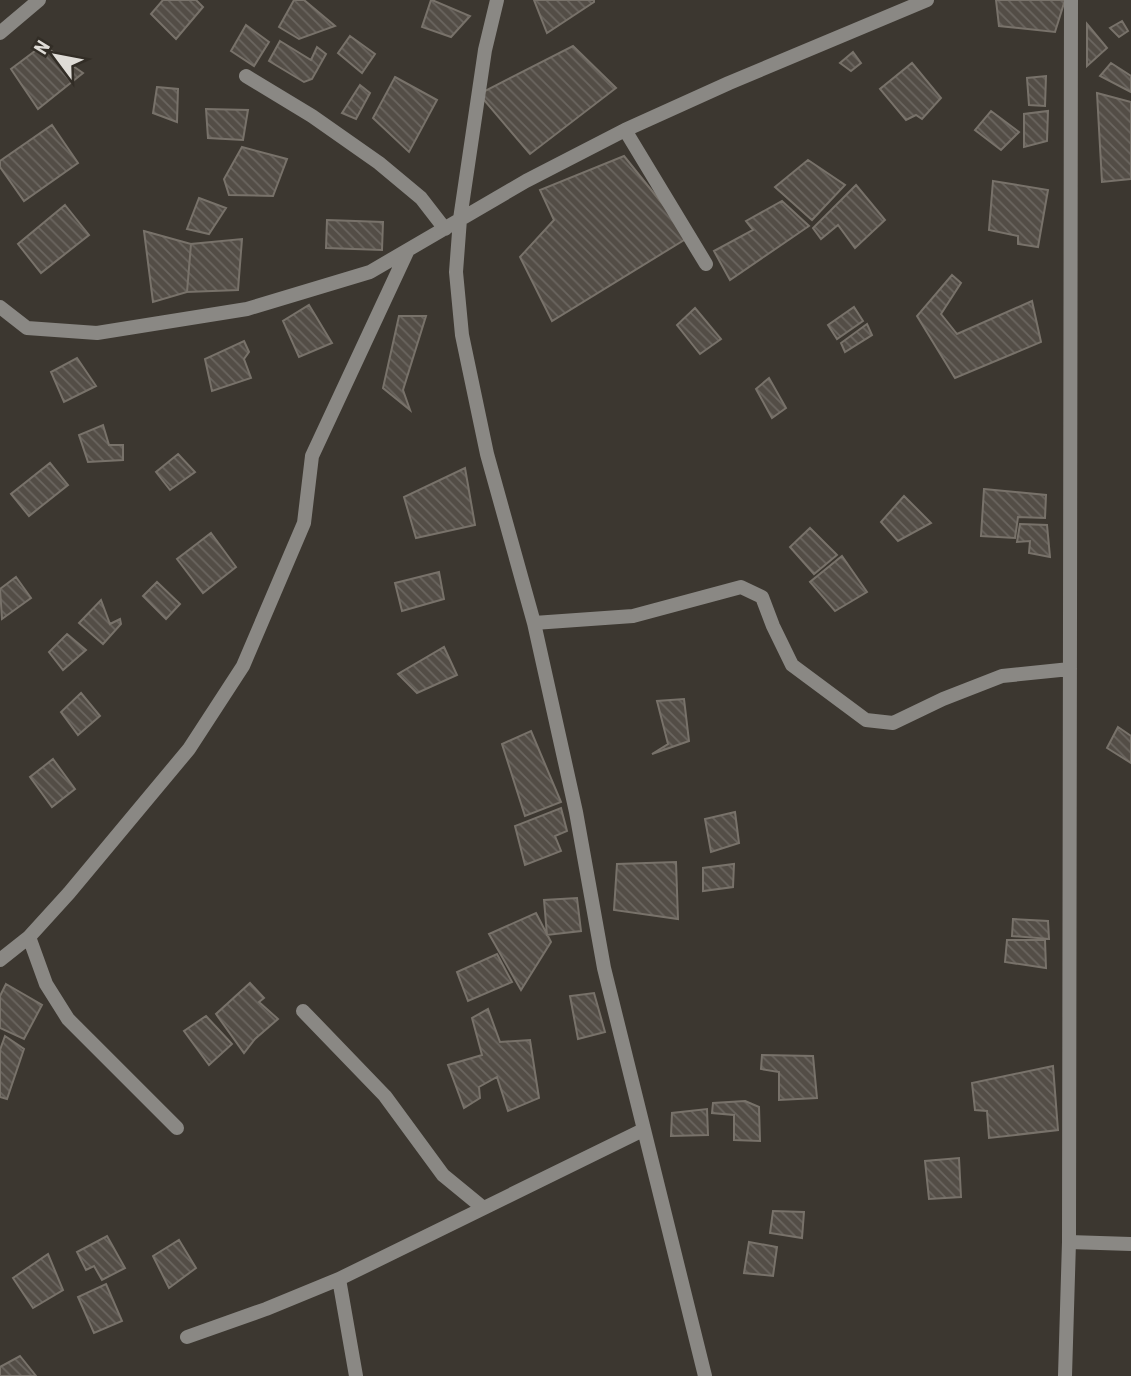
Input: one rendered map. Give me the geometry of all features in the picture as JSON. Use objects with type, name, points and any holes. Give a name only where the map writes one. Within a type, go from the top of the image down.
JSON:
[{"type":"street","points":[[0,33],[39,0]]},
{"type":"street","points":[[496,0],[485,50],[460,219],[456,272],[463,335],[487,454],[534,623],[576,812],[604,968],[705,1376]]},
{"type":"street","points":[[0,307],[27,328],[97,333],[247,309],[370,272],[526,181],[625,130],[729,82],[927,0]]},
{"type":"street","points":[[1065,1376],[1069,1242],[1071,0]]},
{"type":"street","points":[[246,76],[313,116],[379,163],[421,198],[445,229]]},
{"type":"street","points":[[625,130],[706,264]]},
{"type":"street","points":[[0,960],[29,937],[69,893],[190,750],[243,666],[304,523],[312,456],[407,252]]},
{"type":"street","points":[[534,623],[633,616],[741,587],[762,597],[772,626],[792,665],[866,720],[893,723],[943,699],[1002,676],[1070,669]]},
{"type":"street","points":[[29,937],[46,984],[68,1019],[177,1128]]},
{"type":"street","points":[[303,1011],[385,1096],[443,1175],[482,1208]]},
{"type":"street","points":[[187,1337],[339,1279],[643,1130]]},
{"type":"street","points":[[1069,1242],[1131,1244]]},
{"type":"street","points":[[339,1279],[356,1376]]},
{"type":"building","points":[[163,0],[196,0],[203,7],[176,39],[151,14]]},
{"type":"building","points":[[294,0],[304,0],[335,26],[299,39],[279,27]]},
{"type":"building","points":[[431,0],[470,16],[451,37],[422,27]]},
{"type":"building","points":[[534,0],[594,0],[594,2],[547,33]]},
{"type":"building","points":[[996,0],[1065,0],[1055,32],[999,26]]},
{"type":"building","points":[[1122,21],[1128,31],[1119,37],[1110,28]]},
{"type":"building","points":[[1087,24],[1107,48],[1087,66]]},
{"type":"building","points":[[246,25],[269,42],[254,66],[231,51]]},
{"type":"building","points":[[350,36],[375,54],[362,73],[338,53]]},
{"type":"building","points":[[280,41],[311,60],[317,47],[326,54],[312,79],[304,82],[269,61]]},
{"type":"building","points":[[43,45],[83,73],[38,109],[11,69]]},
{"type":"building","points":[[573,46],[616,88],[530,154],[479,94]]},
{"type":"building","points":[[853,52],[861,63],[851,71],[840,63]]},
{"type":"building","points":[[912,63],[941,98],[922,119],[916,115],[906,120],[880,89]]},
{"type":"building","points":[[1111,63],[1131,76],[1131,92],[1100,76]]},
{"type":"building","points":[[1046,76],[1045,106],[1029,105],[1027,78]]},
{"type":"building","points":[[395,77],[437,100],[409,152],[373,118]]},
{"type":"building","points":[[360,85],[370,93],[356,119],[342,113]]},
{"type":"building","points":[[157,87],[178,89],[177,122],[153,113]]},
{"type":"building","points":[[1097,93],[1131,102],[1131,179],[1102,182]]},
{"type":"building","points":[[206,109],[248,110],[243,140],[208,138]]},
{"type":"building","points":[[991,111],[1019,132],[1001,150],[975,130]]},
{"type":"building","points":[[1048,111],[1047,141],[1024,147],[1024,114]]},
{"type":"building","points":[[52,125],[78,163],[24,201],[0,167],[0,161]]},
{"type":"building","points":[[242,147],[287,159],[273,196],[229,195],[224,179]]},
{"type":"building","points":[[624,156],[689,237],[552,321],[520,257],[554,220],[540,190]]},
{"type":"building","points":[[808,160],[845,185],[812,220],[775,187]]},
{"type":"building","points":[[993,181],[1048,190],[1038,247],[1018,244],[1018,236],[989,230]]},
{"type":"building","points":[[856,185],[885,220],[855,248],[838,225],[821,239],[813,228]]},
{"type":"building","points":[[199,198],[226,208],[209,234],[187,229]]},
{"type":"building","points":[[782,201],[809,226],[730,280],[714,251],[753,230],[746,221]]},
{"type":"building","points":[[65,205],[89,235],[41,273],[18,244]]},
{"type":"building","points":[[327,220],[383,222],[382,250],[326,248]]},
{"type":"building","points":[[144,231],[191,244],[187,292],[153,302]]},
{"type":"building","points":[[242,239],[238,290],[187,292],[191,244]]},
{"type":"building","points":[[952,275],[961,283],[941,314],[957,334],[1032,301],[1041,342],[955,378],[917,316]]},
{"type":"building","points":[[309,305],[332,343],[299,357],[283,321]]},
{"type":"building","points":[[854,307],[863,321],[837,339],[828,325]]},
{"type":"building","points":[[695,308],[721,339],[700,354],[677,325]]},
{"type":"building","points":[[399,316],[426,316],[403,390],[410,410],[383,388]]},
{"type":"building","points":[[867,324],[872,335],[845,352],[841,343]]},
{"type":"building","points":[[244,341],[249,352],[244,359],[251,378],[212,391],[205,359]]},
{"type":"building","points":[[77,358],[96,386],[64,402],[51,372]]},
{"type":"building","points":[[769,378],[786,408],[772,418],[756,389]]},
{"type":"building","points":[[103,425],[109,445],[123,445],[123,460],[88,462],[79,435]]},
{"type":"building","points":[[178,454],[195,472],[170,490],[156,472]]},
{"type":"building","points":[[50,463],[68,485],[29,516],[11,494]]},
{"type":"building","points":[[465,468],[475,525],[416,538],[404,497]]},
{"type":"building","points":[[984,489],[1046,495],[1045,518],[1018,517],[1015,538],[981,536]]},
{"type":"building","points":[[904,496],[931,523],[898,541],[881,522]]},
{"type":"building","points":[[1020,524],[1047,525],[1050,557],[1029,553],[1030,541],[1017,542]]},
{"type":"building","points":[[810,528],[837,555],[814,574],[790,547]]},
{"type":"building","points":[[211,533],[236,567],[203,593],[177,559]]},
{"type":"building","points":[[842,556],[867,592],[835,611],[810,582]]},
{"type":"building","points":[[439,572],[444,599],[402,611],[395,583]]},
{"type":"building","points":[[16,577],[31,598],[2,619],[0,589]]},
{"type":"building","points":[[157,582],[180,604],[166,619],[143,596]]},
{"type":"building","points":[[101,600],[110,624],[120,619],[121,624],[103,644],[79,623]]},
{"type":"building","points":[[67,634],[86,650],[63,670],[49,652]]},
{"type":"building","points":[[444,647],[457,675],[417,693],[398,674]]},
{"type":"building","points":[[81,693],[100,716],[78,735],[61,712]]},
{"type":"building","points":[[684,699],[689,741],[652,754],[668,744],[657,701]]},
{"type":"building","points":[[1118,727],[1131,736],[1131,763],[1107,748]]},
{"type":"building","points":[[531,731],[561,802],[525,816],[502,744]]},
{"type":"building","points":[[53,759],[75,789],[52,807],[30,777]]},
{"type":"building","points":[[561,808],[567,831],[555,836],[561,851],[525,865],[515,826]]},
{"type":"building","points":[[735,812],[739,843],[711,852],[705,819]]},
{"type":"building","points":[[676,862],[678,919],[614,910],[617,864]]},
{"type":"building","points":[[734,864],[733,887],[703,891],[703,868]]},
{"type":"building","points":[[577,898],[581,931],[547,935],[544,900]]},
{"type":"building","points":[[536,913],[551,942],[521,990],[489,934]]},
{"type":"building","points":[[1013,919],[1048,921],[1049,939],[1012,936]]},
{"type":"building","points":[[1007,940],[1045,940],[1046,968],[1005,962]]},
{"type":"building","points":[[497,954],[512,982],[468,1001],[457,972]]},
{"type":"building","points":[[250,983],[264,998],[259,1002],[278,1019],[255,1039],[244,1053],[216,1014]]},
{"type":"building","points":[[6,984],[42,1005],[24,1039],[0,1028],[0,996]]},
{"type":"building","points":[[594,993],[605,1032],[578,1039],[570,996]]},
{"type":"building","points":[[488,1009],[500,1042],[530,1040],[539,1098],[508,1111],[497,1077],[479,1087],[480,1098],[464,1108],[448,1065],[482,1055],[472,1018]]},
{"type":"building","points":[[206,1016],[232,1044],[209,1065],[184,1031]]},
{"type":"building","points":[[5,1036],[24,1049],[7,1099],[0,1097],[0,1050]]},
{"type":"building","points":[[762,1055],[813,1056],[817,1098],[779,1100],[779,1072],[761,1069]]},
{"type":"building","points":[[1053,1066],[1058,1130],[989,1138],[987,1111],[975,1110],[972,1083]]},
{"type":"building","points":[[745,1101],[759,1107],[760,1141],[734,1140],[734,1115],[712,1113],[713,1103]]},
{"type":"building","points":[[707,1109],[708,1135],[671,1136],[672,1113]]},
{"type":"building","points":[[959,1158],[961,1197],[929,1199],[925,1161]]},
{"type":"building","points":[[773,1211],[804,1212],[802,1238],[770,1233]]},
{"type":"building","points":[[107,1236],[125,1268],[102,1280],[94,1266],[86,1270],[77,1252]]},
{"type":"building","points":[[179,1240],[196,1268],[169,1288],[153,1256]]},
{"type":"building","points":[[749,1242],[777,1247],[773,1276],[744,1273]]},
{"type":"building","points":[[48,1254],[63,1290],[33,1308],[13,1278]]},
{"type":"building","points":[[106,1284],[122,1321],[94,1333],[78,1297]]},
{"type":"building","points":[[20,1356],[36,1376],[0,1376],[0,1367]]}]
